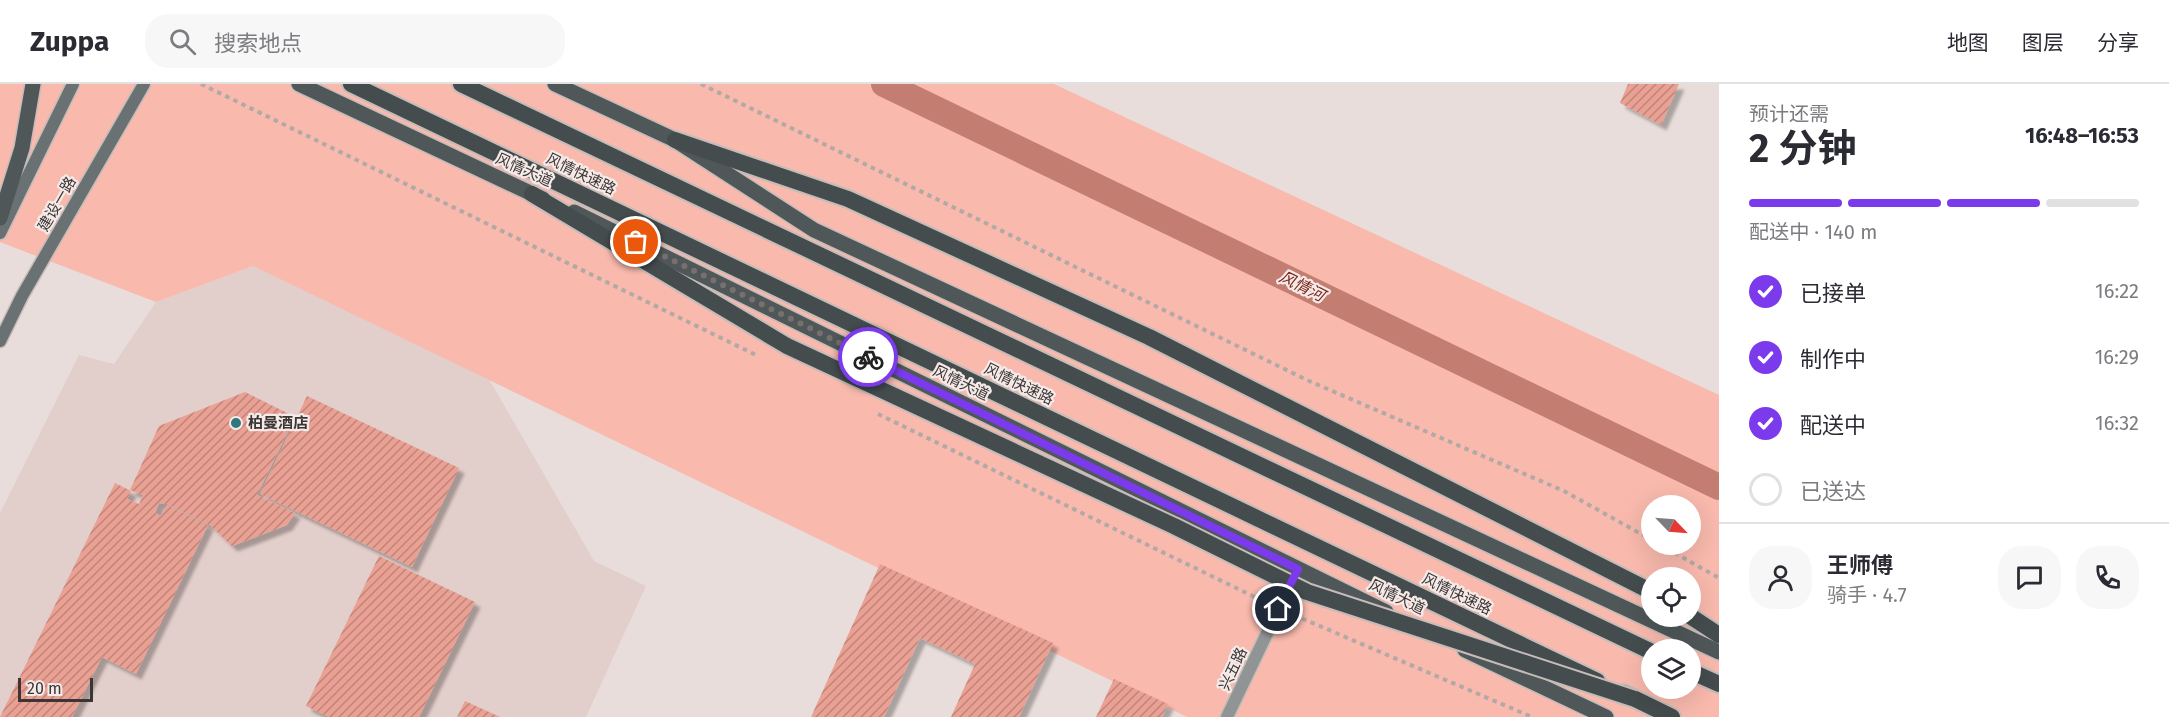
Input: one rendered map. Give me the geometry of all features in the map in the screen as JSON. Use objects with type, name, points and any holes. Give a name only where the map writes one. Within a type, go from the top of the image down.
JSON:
[{"type":"highway","name":"风情快速路","points":[[351,84],[1672,717]]},
{"type":"highway","name":"风情快速路","points":[[460,84],[1641,647]]},
{"type":"highway","points":[[675,140],[848,199],[1149,337],[1641,586]]},
{"type":"highway","points":[[532,194],[788,346],[1174,526],[1307,592],[1635,699]]},
{"type":"highway","points":[[1701,623],[1719,635]]},
{"type":"highway","points":[[1701,676],[1719,684]]},
{"type":"main road","points":[[0,218],[22,148],[33,84]]},
{"type":"main road","points":[[0,233],[73,84]]},
{"type":"main road","name":"建设一路","points":[[0,341],[22,296],[144,84]]},
{"type":"main road","name":"风情大道","points":[[299,84],[532,194],[593,220],[1298,569],[1606,717]]},
{"type":"main road","points":[[555,84],[675,140],[814,230],[1719,652]]},
{"type":"street","name":"兴五路","points":[[1227,717],[1298,569]]},
{"type":"path","points":[[701,84],[1310,381],[1564,491],[1641,534]]},
{"type":"path","points":[[1678,555],[1719,578]]},
{"type":"shaded area","points":[[0,84],[1054,84],[1719,395],[1719,717],[1187,717],[253,266],[156,302],[0,242]]},
{"type":"shaded area","points":[[253,266],[489,379],[594,561],[646,586],[586,717],[0,717],[0,513],[79,355],[114,364],[156,302]]},
{"type":"building","points":[[1628,84],[1679,84],[1661,125],[1620,103]]},
{"type":"building","points":[[245,392],[295,417],[257,495],[295,513],[287,525],[232,546],[210,525],[167,504],[159,503],[155,513],[161,516],[167,505],[208,525],[136,674],[102,657],[72,717],[0,717],[115,483],[131,491],[127,499],[139,504],[143,495],[130,490],[159,426]]},
{"type":"building","points":[[307,396],[459,468],[412,567],[260,494]]},
{"type":"building","points":[[379,556],[475,602],[419,717],[329,717],[306,706]]},
{"type":"building","points":[[880,564],[1053,643],[1019,717],[951,717],[975,664],[920,638],[884,717],[811,717]]},
{"type":"building","points":[[1114,679],[1168,704],[1162,717],[1096,717]]},
{"type":"building","points":[[465,701],[500,717],[457,717]]},
{"type":"waterway","name":"风情河","points":[[884,84],[1719,487]]},
{"type":"way so far","points":[[636,242],[868,357]]},
{"type":"place","name":"柏曼酒店","points":[[236,423]]},
{"type":"route","points":[[868,357],[1298,569],[1278,609]]}]
